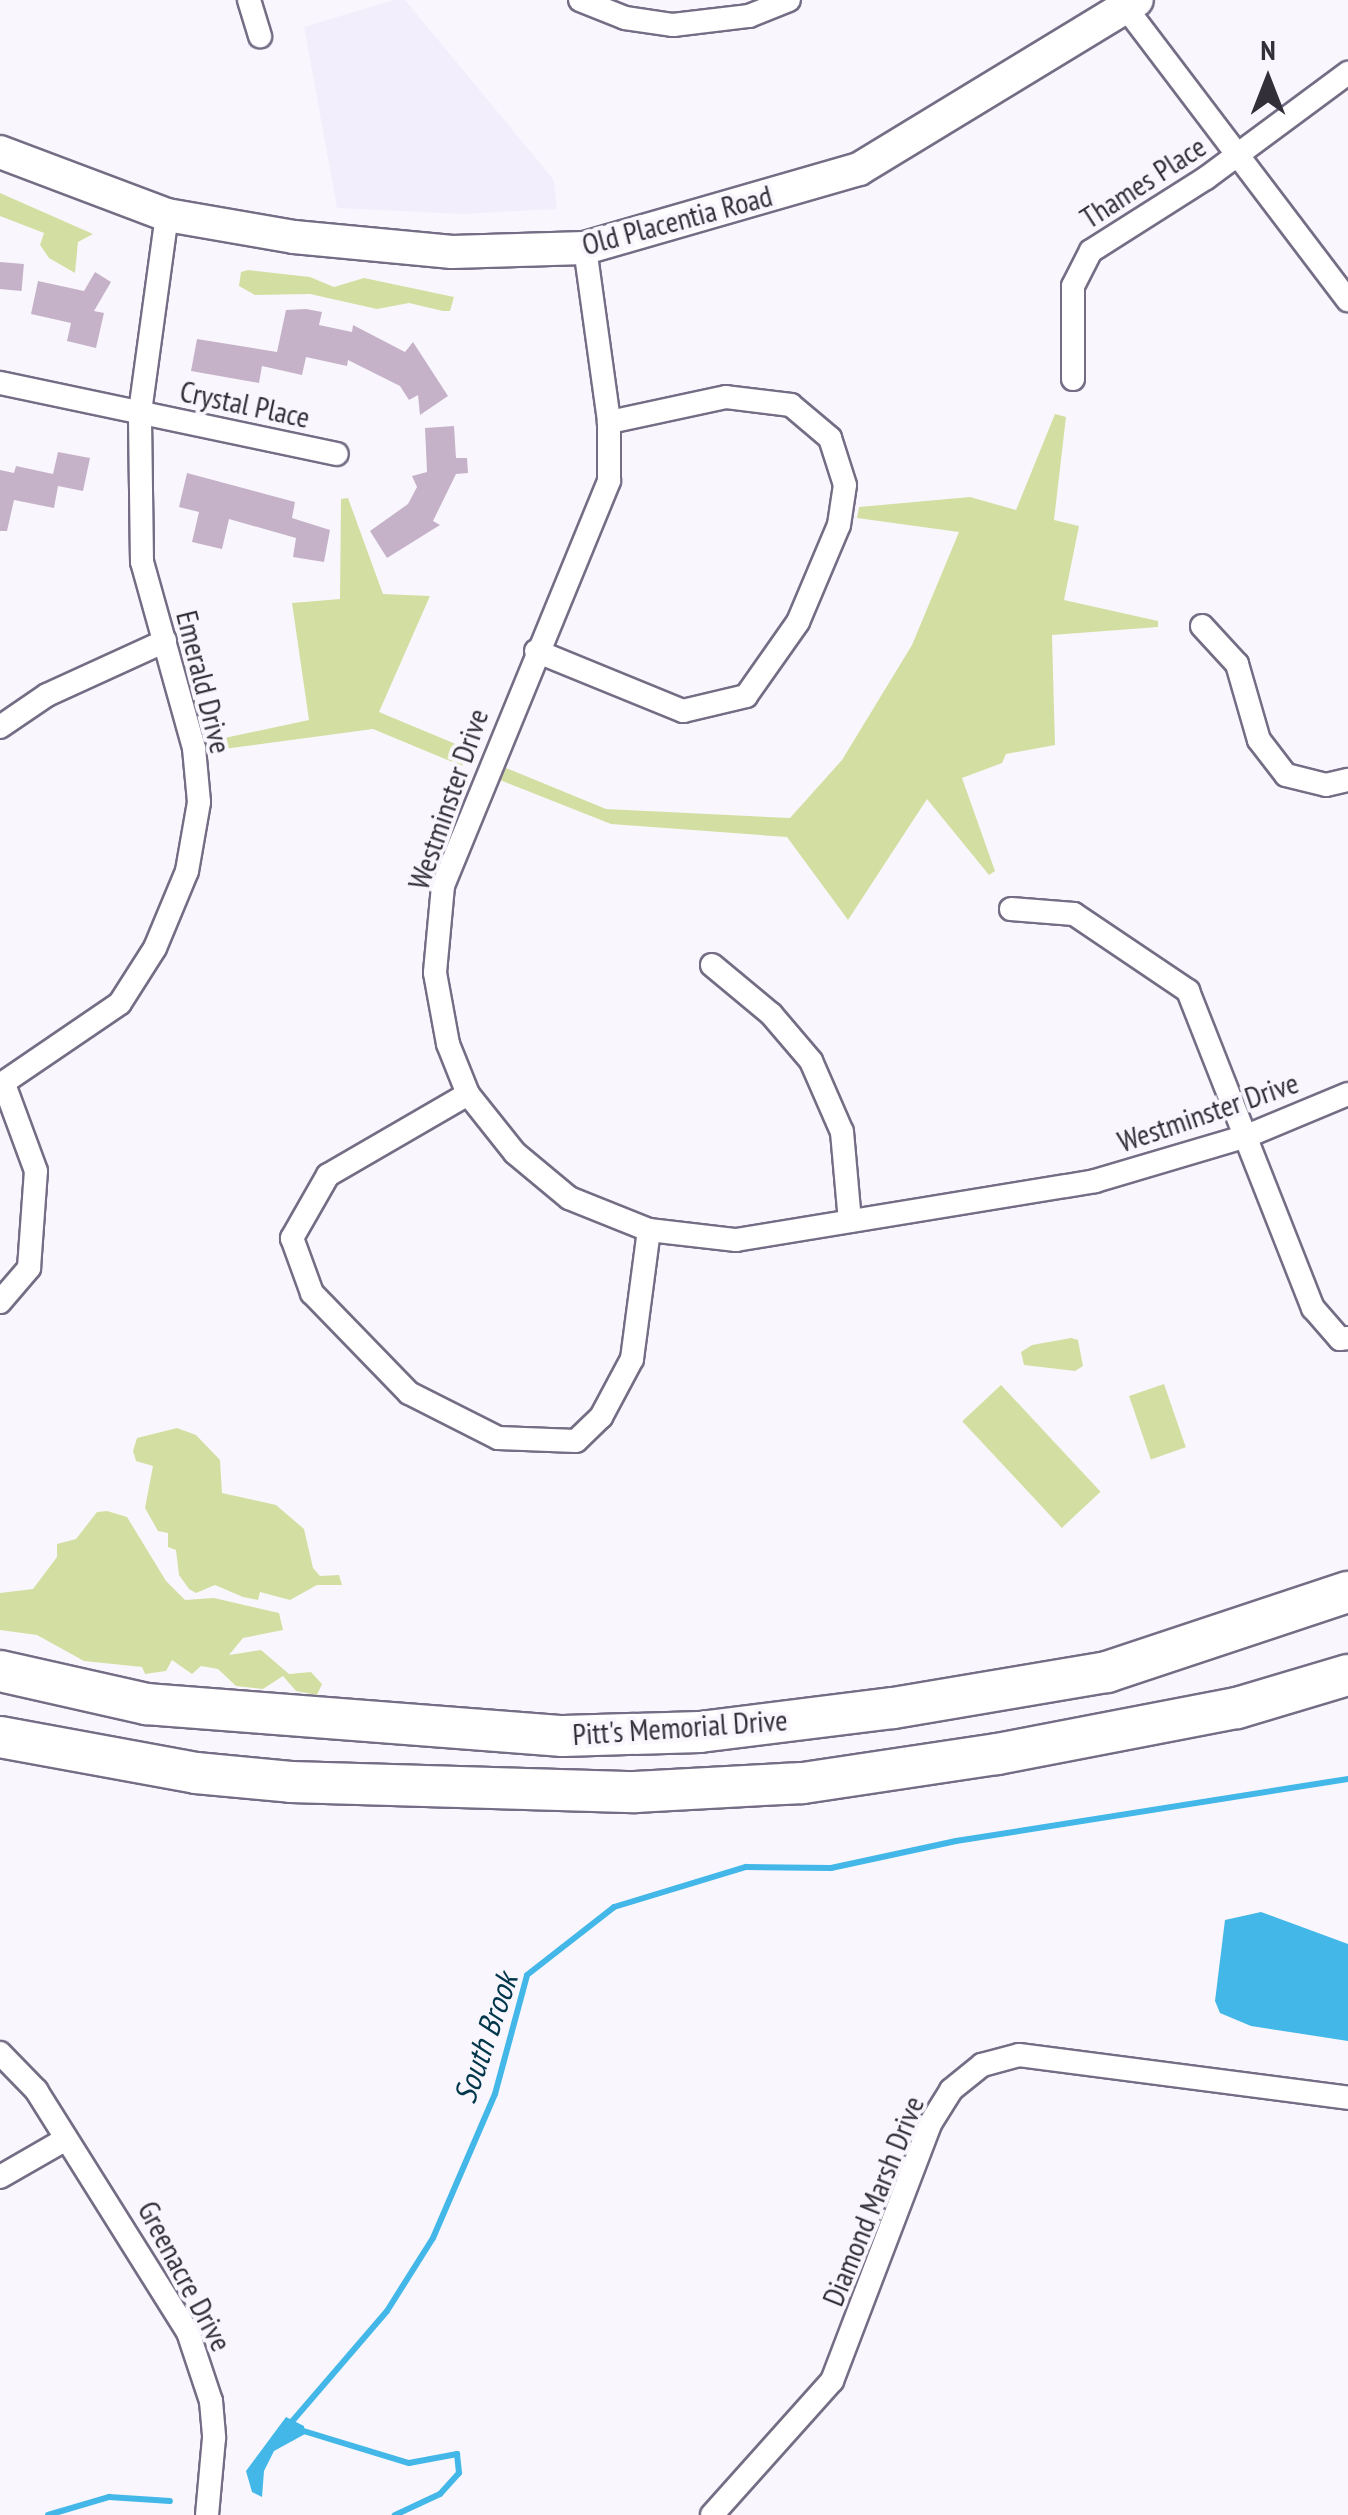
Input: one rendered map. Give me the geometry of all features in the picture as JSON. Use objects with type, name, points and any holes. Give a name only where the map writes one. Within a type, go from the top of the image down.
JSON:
[{"type":"highway","name":"Pitt's Memorial Drive","points":[[0,1671],[166,1705],[563,1736],[700,1732],[894,1708],[1107,1672],[1348,1592]]},
{"type":"highway","name":"Pitt's Memorial Drive","points":[[0,1737],[196,1772],[290,1782],[636,1792],[803,1783],[997,1754],[1237,1708],[1348,1675]]},
{"type":"main road","name":"Old Placentia Road","points":[[0,152],[167,216],[294,237],[452,252],[585,248],[859,169],[1128,3]]},
{"type":"street","points":[[249,0],[260,36]]},
{"type":"street","points":[[580,0],[626,18],[673,25],[749,16],[789,0]]},
{"type":"street","points":[[1128,3],[1348,300]]},
{"type":"street","name":"Thames Place","points":[[1073,379],[1073,286],[1085,258],[1238,155],[1348,73]]},
{"type":"street","name":"Emerald Drive","points":[[2,1085],[120,1002],[155,948],[187,872],[200,802],[194,748],[142,562],[140,412],[167,216]]},
{"type":"street","name":"Westminster Drive","points":[[585,248],[608,422],[609,481],[536,651],[443,886],[435,973],[448,1044],[468,1094],[515,1154],[569,1198],[648,1230],[736,1240],[1095,1181],[1247,1136],[1348,1094]]},
{"type":"street","name":"Crystal Place","points":[[0,383],[337,454]]},
{"type":"street","points":[[536,651],[683,711],[746,696],[798,622],[839,525],[845,486],[830,438],[791,404],[726,397],[608,422]]},
{"type":"street","points":[[1202,626],[1237,664],[1259,740],[1286,775],[1326,785],[1348,780]]},
{"type":"street","points":[[0,727],[47,695],[165,642]]},
{"type":"street","points":[[1011,909],[1074,914],[1188,991],[1247,1136],[1273,1218],[1313,1308],[1340,1340],[1348,1338]]},
{"type":"street","points":[[712,965],[771,1014],[811,1060],[842,1132],[850,1221]]},
{"type":"street","points":[[0,1302],[29,1268],[36,1172],[2,1085]]},
{"type":"street","points":[[468,1094],[328,1175],[292,1238],[312,1293],[410,1393],[498,1438],[576,1442],[600,1417],[632,1358],[648,1230]]},
{"type":"street","name":"Greenacre Drive","points":[[0,2053],[36,2090],[119,2214],[202,2366],[214,2438],[206,2515]]},
{"type":"street","name":"Diamond Marsh Drive","points":[[712,2515],[832,2381],[930,2124],[952,2090],[982,2065],[1020,2055],[1348,2098]]},
{"type":"street","points":[[0,2177],[66,2139]]},
{"type":"shaded area","points":[[393,0],[405,0],[554,180],[557,209],[461,214],[337,208],[304,27]]},
{"type":"green space","points":[[0,193],[93,234],[78,242],[75,273],[49,258],[40,245],[44,233],[0,216]]},
{"type":"green space","points":[[241,272],[310,277],[334,287],[364,278],[454,297],[450,311],[443,311],[409,303],[377,309],[310,294],[255,295],[239,286]]},
{"type":"green space","points":[[1055,414],[1066,417],[1054,520],[1079,526],[1064,600],[1158,621],[1158,627],[1052,635],[1055,745],[1006,754],[1002,763],[962,778],[995,871],[989,875],[927,799],[848,920],[787,837],[611,824],[500,780],[506,768],[606,809],[790,818],[842,760],[912,645],[959,532],[857,518],[859,507],[970,497],[1016,510]]},
{"type":"green space","points":[[348,498],[383,594],[430,596],[379,712],[470,750],[462,766],[373,729],[216,750],[215,740],[309,720],[292,603],[340,599],[341,499]]},
{"type":"green space","points":[[1078,1340],[1083,1366],[1075,1371],[1024,1365],[1021,1352],[1032,1345]]},
{"type":"green space","points":[[1164,1384],[1186,1447],[1151,1459],[1129,1396]]},
{"type":"green space","points":[[1001,1385],[1101,1492],[1062,1528],[962,1421]]},
{"type":"green space","points":[[177,1428],[196,1435],[220,1460],[222,1493],[276,1505],[304,1529],[313,1568],[320,1576],[339,1575],[342,1585],[317,1585],[290,1600],[260,1592],[258,1600],[243,1597],[215,1585],[196,1593],[189,1589],[179,1575],[176,1550],[168,1547],[168,1533],[158,1531],[145,1508],[153,1466],[136,1461],[133,1451],[137,1438]]},
{"type":"green space","points":[[97,1512],[127,1517],[166,1581],[185,1600],[214,1598],[279,1613],[283,1630],[243,1638],[229,1655],[261,1650],[289,1674],[311,1672],[322,1684],[317,1695],[296,1691],[283,1676],[263,1689],[236,1686],[218,1669],[201,1666],[192,1674],[172,1660],[166,1671],[145,1674],[142,1667],[84,1661],[37,1635],[0,1630],[0,1593],[33,1589],[57,1557],[57,1544],[76,1539]]},
{"type":"water","points":[[1261,1912],[1348,1944],[1348,2041],[1251,2026],[1220,2013],[1215,2001],[1225,1920]]},
{"type":"water","points":[[286,2417],[304,2426],[305,2434],[274,2451],[264,2471],[262,2497],[252,2492],[246,2471]]},
{"type":"building","points":[[0,262],[24,264],[22,291],[0,289]]},
{"type":"building","points":[[95,272],[111,282],[94,311],[104,313],[96,348],[67,341],[71,323],[31,314],[38,281],[84,291]]},
{"type":"building","points":[[286,310],[322,312],[319,325],[352,332],[353,325],[405,352],[413,342],[448,396],[420,415],[418,395],[409,400],[400,386],[348,360],[347,366],[306,357],[302,375],[262,366],[259,383],[191,371],[197,339],[277,352]]},
{"type":"building","points":[[454,426],[456,458],[467,458],[468,473],[456,474],[433,521],[440,525],[387,558],[370,531],[408,504],[417,487],[412,476],[427,472],[425,428]]},
{"type":"building","points":[[58,452],[90,458],[83,491],[58,486],[54,508],[14,500],[7,531],[0,531],[0,470],[14,473],[16,466],[53,474]]},
{"type":"building","points":[[187,473],[295,502],[292,518],[330,530],[324,562],[293,557],[296,538],[229,519],[222,549],[192,542],[199,512],[179,507]]},
{"type":"waterway","name":"South Brook","points":[[289,2425],[387,2311],[433,2238],[495,2094],[527,1975],[614,1907],[746,1867],[831,1868],[956,1841],[1348,1779]]},
{"type":"waterway","points":[[297,2429],[409,2463],[457,2454],[459,2473],[440,2494],[395,2515]]},
{"type":"waterway","name":"South Brook","points":[[48,2515],[109,2497],[170,2501]]}]
